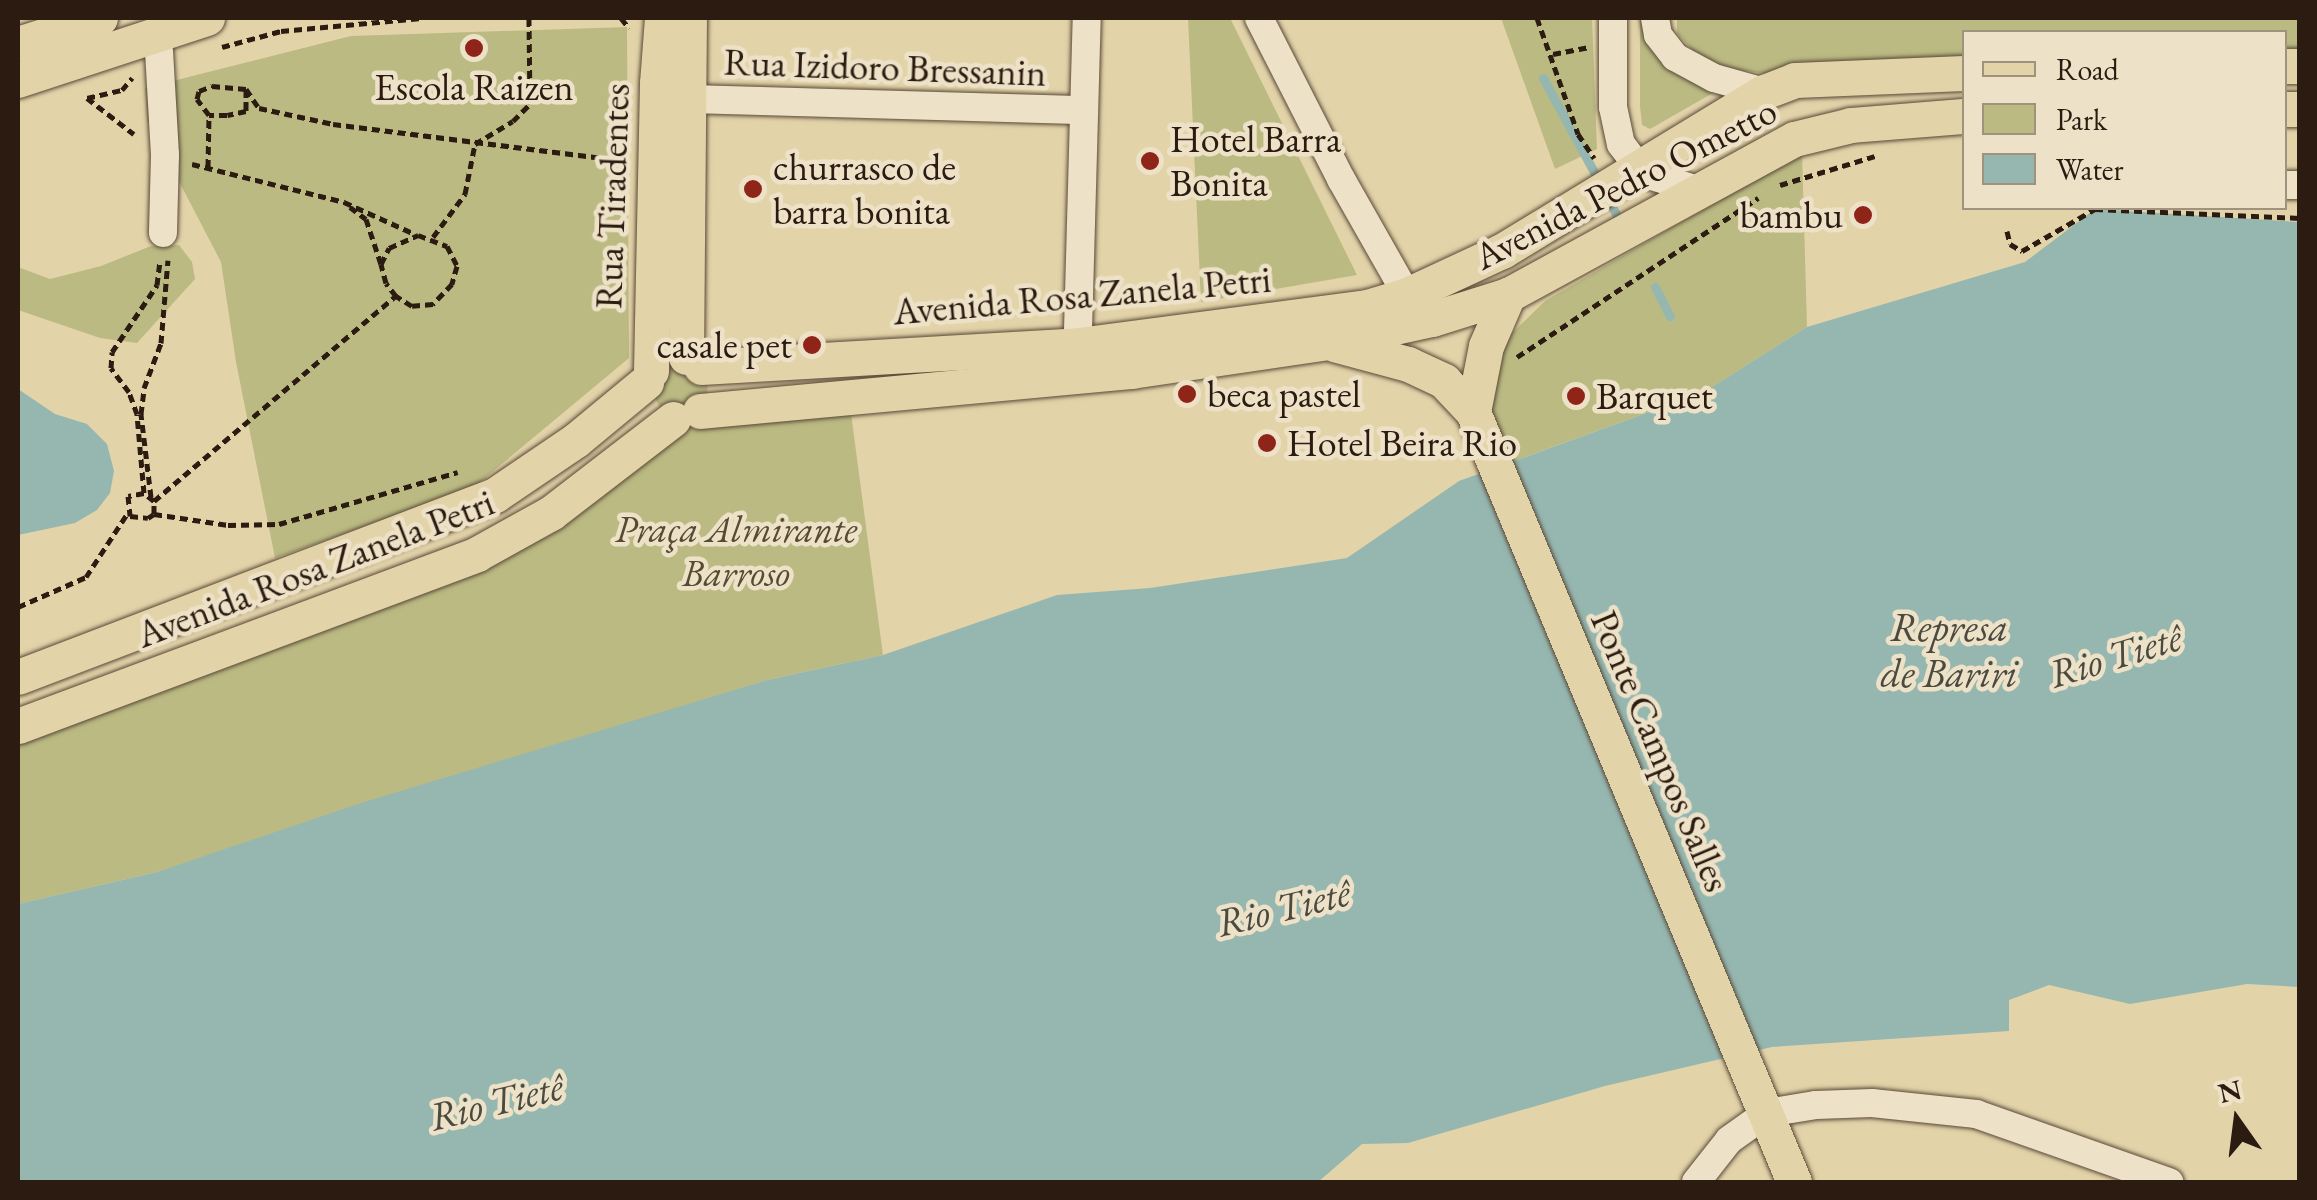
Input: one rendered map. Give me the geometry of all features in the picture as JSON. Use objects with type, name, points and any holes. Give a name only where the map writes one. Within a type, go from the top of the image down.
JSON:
[{"type":"main road","points":[[18,44],[100,18]]},
{"type":"main road","name":"Rua Tiradentes","points":[[668,19],[687,99],[694,362]]},
{"type":"main road","name":"Rua Tiradentes","points":[[649,377],[654,164],[668,19]]},
{"type":"main road","points":[[18,80],[159,34],[209,33]]},
{"type":"main road","name":"Avenida Pedro Ometto","points":[[1407,295],[1502,251],[1779,86],[1962,72]]},
{"type":"main road","points":[[1779,86],[1803,100],[1804,116],[1794,140]]},
{"type":"main road","name":"Avenida Pedro Ometto","points":[[1326,342],[1432,319],[1508,294],[1794,140],[1851,125],[1962,116]]},
{"type":"main road","points":[[1473,412],[1486,346],[1508,294]]},
{"type":"main road","name":"Avenida Rosa Zanela Petri","points":[[18,726],[407,583],[507,540],[591,486],[686,415],[1077,361],[1407,295]]},
{"type":"main road","points":[[1326,342],[1408,364],[1444,380],[1473,412]]},
{"type":"main road","name":"Avenida Rosa Zanela Petri","points":[[694,362],[1077,361],[1326,342]]},
{"type":"main road","points":[[672,357],[694,362],[710,394],[686,415],[649,402],[649,377],[672,357]]},
{"type":"main road","name":"Avenida Rosa Zanela Petri","points":[[18,677],[495,495],[576,440],[649,377]]},
{"type":"main road","name":"Ponte Campos Salles","points":[[1473,412],[1794,1182]]},
{"type":"street","points":[[1077,361],[1081,110],[1087,18]]},
{"type":"street","points":[[1259,18],[1341,178],[1407,295]]},
{"type":"street","points":[[1613,18],[1614,118],[1621,144],[1612,185],[1659,180],[1701,191]]},
{"type":"street","points":[[1655,18],[1658,35],[1675,56],[1714,78],[1779,86]]},
{"type":"street","points":[[159,34],[166,240]]},
{"type":"street","name":"Rua Izidoro Bressanin","points":[[687,99],[1081,110]]},
{"type":"street","points":[[1696,1182],[1762,1100],[1872,1103],[1976,1114],[2168,1182]]},
{"type":"path","points":[[209,33],[281,32],[421,18]]},
{"type":"path","points":[[433,237],[465,194],[475,144],[514,121],[530,104],[530,18]]},
{"type":"path","points":[[1537,18],[1578,134],[1612,185]]},
{"type":"path","points":[[208,168],[210,115],[197,99],[199,91],[212,86],[246,89]]},
{"type":"path","points":[[246,89],[259,108]]},
{"type":"path","points":[[246,89],[246,111]]},
{"type":"path","points":[[87,98],[165,155],[344,202],[418,235],[433,237],[447,246],[457,266],[452,284],[423,308],[396,296],[386,284],[366,220],[344,202]]},
{"type":"path","points":[[210,115],[259,108],[475,144],[654,164]]},
{"type":"path","points":[[1776,186],[1888,153]]},
{"type":"path","points":[[1512,364],[1520,352],[1760,196]]},
{"type":"path","points":[[2007,232],[2010,244],[2022,251],[2093,210]]},
{"type":"path","points":[[2118,210],[2300,218]]},
{"type":"path","points":[[381,264],[388,248],[418,235]]},
{"type":"path","points":[[149,497],[141,414],[144,388],[161,344],[166,240]]},
{"type":"path","points":[[154,514],[137,414],[111,368],[117,343],[157,285],[166,240]]},
{"type":"path","points":[[18,607],[86,577],[127,514],[128,496],[149,497],[396,296]]},
{"type":"path","points":[[127,514],[228,524],[279,524],[469,469]]},
{"type":"green space","points":[[1188,18],[1230,18],[1357,275],[1201,302]]},
{"type":"green space","points":[[1501,18],[1592,18],[1597,149],[1555,169]]},
{"type":"green space","points":[[1640,18],[1651,18],[1727,85],[1650,129],[1642,125],[1640,106]]},
{"type":"green space","points":[[1677,18],[2299,18],[2300,54],[2287,54],[2287,30],[1962,30],[1962,72],[1802,78],[1707,66],[1677,33]]},
{"type":"green space","points":[[627,27],[629,358],[473,488],[275,558],[236,362],[221,262],[147,120],[145,88],[351,36]]},
{"type":"green space","points":[[1802,152],[1807,327],[1704,392],[1503,465],[1486,422],[1499,346],[1545,301]]},
{"type":"green space","points":[[179,245],[192,262],[195,279],[137,343],[100,338],[18,310],[18,267],[50,279],[101,266],[151,246]]},
{"type":"green space","points":[[678,359],[708,383],[705,401],[663,411],[653,396],[669,361]]},
{"type":"green space","name":"Praça Almirante Barroso","points":[[849,398],[883,655],[767,680],[157,872],[18,904],[18,731],[467,566],[691,420]]},
{"type":"water","name":"Represa de Bariri","points":[[2094,210],[2299,222],[2299,987],[2247,984],[2130,1004],[2049,985],[2009,1000],[2009,1031],[1772,1047],[1605,1086],[1408,1143],[1362,1144],[1318,1182],[18,1182],[18,904],[157,872],[361,803],[767,680],[883,655],[1057,595],[1150,588],[1347,558],[1459,481],[1704,392],[1807,327],[2025,262]]},
{"type":"water","points":[[18,389],[55,414],[87,424],[107,444],[114,471],[110,493],[97,510],[75,523],[18,535]]},
{"type":"waterway","points":[[1543,78],[1599,181]]},
{"type":"waterway","points":[[1606,195],[1622,225]]},
{"type":"waterway","points":[[1655,287],[1670,316]]},
{"type":"place","name":"Escola Raizen","points":[[474,48]]},
{"type":"place","name":"Hotel Barra Bonita","points":[[1150,161]]},
{"type":"place","name":"churrasco de barra bonita","points":[[753,189]]},
{"type":"place","name":"bambu","points":[[1863,215]]},
{"type":"place","name":"casale pet","points":[[812,345]]},
{"type":"place","name":"beca pastel","points":[[1187,394]]},
{"type":"place","name":"Barquet","points":[[1576,396]]},
{"type":"place","name":"Hotel Beira Rio","points":[[1267,443]]},
{"type":"water label","name":"Rio Tietê","points":[[2115,655]]},
{"type":"water label","name":"Rio Tietê","points":[[1283,907]]},
{"type":"water label","name":"Rio Tietê","points":[[496,1101]]}]
